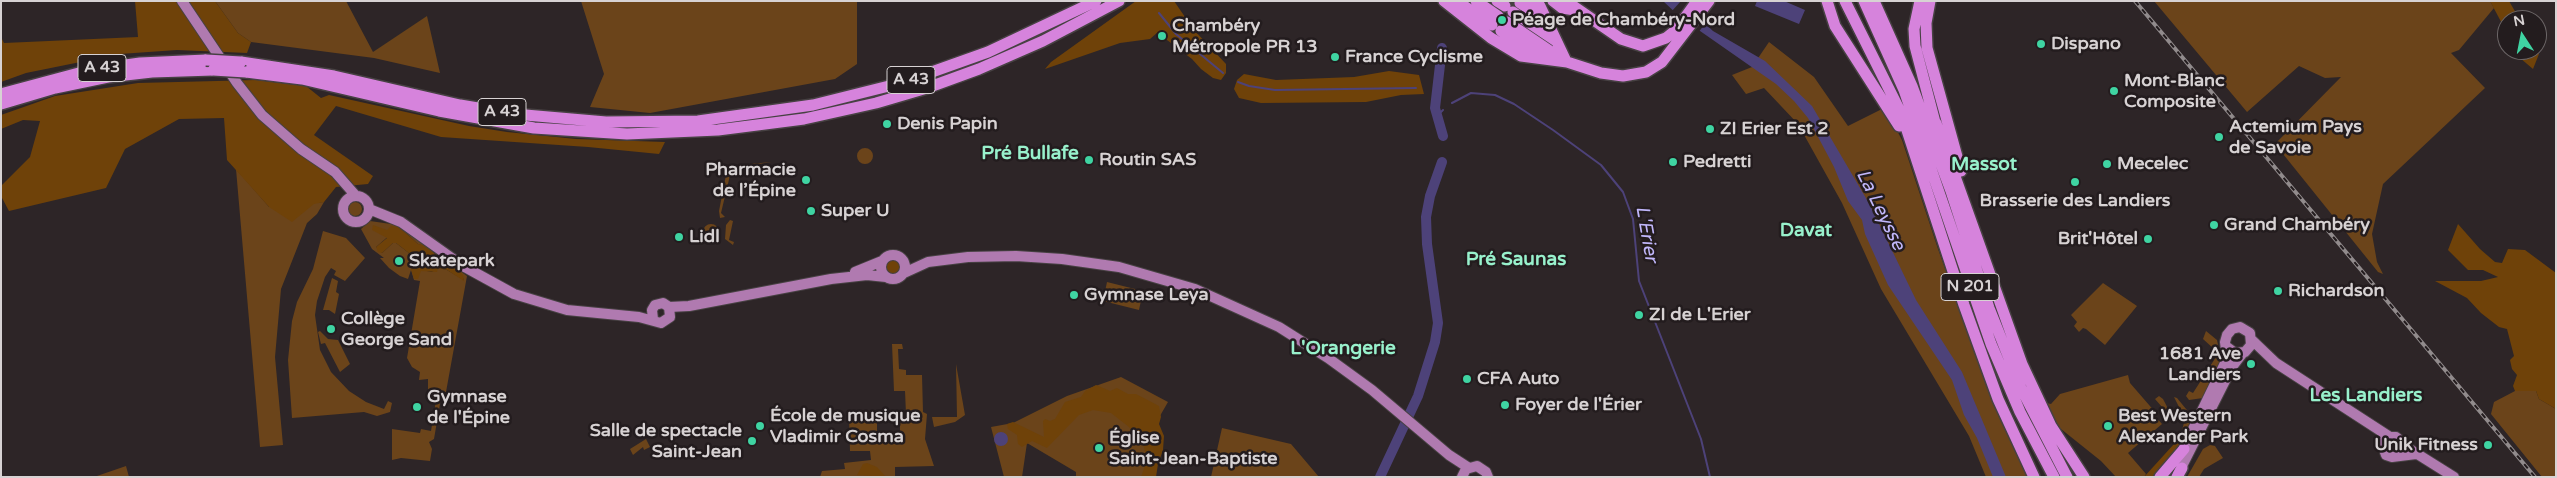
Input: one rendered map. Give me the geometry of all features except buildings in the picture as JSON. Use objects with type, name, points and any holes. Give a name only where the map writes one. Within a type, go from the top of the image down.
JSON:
[{"type":"highway","name":"A 43","points":[[1,94],[90,70],[140,63],[206,60],[241,62],[334,76],[439,101],[514,114],[586,121],[670,122],[768,112],[869,92],[959,64],[1047,25],[1087,1]]},
{"type":"highway","points":[[1047,25],[1096,1]]},
{"type":"highway","name":"A 43","points":[[1,104],[54,88],[108,77],[152,72],[213,70],[302,79],[439,111],[534,128],[604,133],[711,131],[804,119],[859,107],[927,88],[1024,50],[1119,1]]},
{"type":"highway","points":[[1444,1],[1504,17]]},
{"type":"highway","points":[[1444,1],[1491,38],[1521,56],[1551,46]]},
{"type":"highway","points":[[1451,1],[1504,17]]},
{"type":"highway","points":[[1457,1],[1504,17]]},
{"type":"highway","points":[[1464,1],[1504,17],[1551,46]]},
{"type":"highway","points":[[1470,1],[1504,17],[1551,46]]},
{"type":"highway","points":[[1476,1],[1551,46],[1612,75],[1635,74],[1650,70],[1662,62],[1697,1]]},
{"type":"highway","points":[[1483,1],[1504,17],[1551,46]]},
{"type":"highway","points":[[1490,1],[1504,17]]},
{"type":"highway","points":[[1532,1],[1540,6],[1551,46]]},
{"type":"highway","points":[[1553,1],[1562,8],[1575,5]]},
{"type":"highway","points":[[1560,1],[1575,5],[1632,44],[1651,44],[1679,33],[1709,1]]},
{"type":"highway","points":[[1827,1],[1835,26],[1898,123],[1928,194]]},
{"type":"highway","points":[[1845,1],[1899,109],[1981,350],[2006,417],[2034,477]]},
{"type":"highway","name":"N 201","points":[[1864,1],[1904,90],[1991,344],[2020,412],[2054,477]]},
{"type":"highway","name":"N 201","points":[[1874,1],[1900,57],[1951,190],[1989,308],[2021,388],[2067,477]]},
{"type":"highway","points":[[1920,1],[1914,39],[1951,190]]},
{"type":"highway","points":[[1930,1],[1925,29],[1928,56],[1984,255]]},
{"type":"highway","points":[[1936,123],[1984,255],[2004,317],[2039,401],[2061,442],[2084,477]]},
{"type":"highway","points":[[1981,350],[2014,419],[2048,477]]},
{"type":"highway","points":[[2160,477],[2184,449]]},
{"type":"main road","points":[[182,1],[237,83],[262,115],[300,149],[340,177],[351,197],[366,200],[368,213]]},
{"type":"main road","points":[[351,197],[343,211],[347,219],[358,222],[368,213]]},
{"type":"main road","points":[[368,213],[392,217],[482,278],[514,294],[568,310],[611,314],[652,314],[661,323],[668,320],[670,311]]},
{"type":"main road","points":[[832,279],[868,268],[892,254],[902,258],[928,262],[988,256],[1062,259],[1119,267],[1167,280],[1221,300],[1279,327],[1328,358],[1408,419],[1449,455],[1469,468],[1482,468],[1488,477]]},
{"type":"main road","points":[[902,258],[906,264],[904,273]]},
{"type":"main road","points":[[882,261],[881,270],[886,277]]},
{"type":"main road","points":[[670,311],[832,279],[867,274],[898,278],[904,273],[928,262]]},
{"type":"main road","points":[[652,314],[660,303],[670,311]]},
{"type":"main road","points":[[2167,477],[2184,449],[2227,359],[2227,334],[2236,328],[2247,330],[2252,340],[2276,363],[2371,426],[2390,437],[2399,438],[2403,446],[2454,477]]},
{"type":"main road","points":[[2178,474],[2232,367],[2252,340]]},
{"type":"main road","points":[[2227,347],[2231,352],[2243,353],[2276,363]]},
{"type":"main road","points":[[2371,426],[2383,450],[2389,457],[2416,454]]},
{"type":"main road","points":[[2383,450],[2383,442],[2390,437]]},
{"type":"main road","points":[[2398,456],[2403,446]]},
{"type":"main road","points":[[1449,455],[1461,477],[1469,468]]},
{"type":"shaded area","points":[[135,1],[215,1],[238,33],[251,42],[247,53],[177,50],[120,54],[26,73],[1,82],[1,37],[4,43],[138,37]]},
{"type":"shaded area","points":[[215,1],[346,1],[373,52],[427,16],[440,73],[374,58],[251,42],[238,33]]},
{"type":"shaded area","points":[[581,1],[857,1],[857,64],[835,79],[650,113],[590,107],[604,74]]},
{"type":"shaded area","points":[[1136,1],[1174,1],[1194,30],[1226,64],[1226,73],[1221,80],[1213,78],[1201,69],[1192,59],[1167,40],[1164,33],[1158,32],[1150,39],[1120,43],[1045,69],[1051,62]]},
{"type":"shaded area","points":[[1663,1],[1681,1],[1713,31],[1765,61],[1812,106],[1870,205],[1916,300],[1962,372],[2006,477],[1993,477],[1977,438],[1964,415],[1952,380],[1888,285],[1865,234],[1862,220],[1848,201],[1834,167],[1808,118],[1776,84],[1680,17]]},
{"type":"shaded area","points":[[1757,1],[1784,1],[1805,10],[1799,24],[1755,6]]},
{"type":"shaded area","points":[[2154,1],[2490,1],[2494,8],[2459,50],[2451,53],[2485,88],[2383,184],[2372,234],[2377,262],[2383,274],[2378,272],[2275,144],[2341,77],[2325,78],[2299,66],[2247,112]]},
{"type":"shaded area","points":[[2490,1],[2509,1],[2514,10],[2497,10],[2497,14]]},
{"type":"shaded area","points":[[1769,42],[1814,77],[1848,126],[1884,108],[1893,123],[1902,140],[1938,249],[1990,393],[2029,477],[1986,477],[1969,436],[1881,289],[1842,203],[1798,124],[1764,88],[1746,94],[1732,75],[1752,67]]},
{"type":"shaded area","points":[[2522,60],[2537,60],[2533,69]]},
{"type":"shaded area","points":[[1389,71],[1419,75],[1424,94],[1401,95],[1366,102],[1261,103],[1239,98],[1234,89],[1237,80],[1244,74],[1276,80],[1354,77]]},
{"type":"shaded area","points":[[256,80],[306,86],[321,98],[329,95],[469,126],[507,132],[576,139],[665,142],[659,154],[441,137],[336,106],[314,135],[373,176],[368,184],[336,187],[324,202],[314,204],[292,222],[269,207],[227,160],[224,118],[179,119],[125,149],[106,188],[9,211],[1,196],[1,186],[30,157],[40,121],[23,120],[1,129],[1,115],[55,96],[138,83]]},
{"type":"shaded area","points":[[862,148],[868,148],[873,153],[871,162],[862,164],[857,159],[857,153]]},
{"type":"shaded area","points":[[772,162],[738,167],[731,171],[721,213],[725,217],[720,218],[719,211],[726,175],[731,168],[738,165]]},
{"type":"shaded area","points":[[236,169],[269,207],[324,202],[317,214],[307,223],[281,289],[275,357],[283,445],[260,447]]},
{"type":"shaded area","points":[[355,202],[360,204],[362,209],[360,214],[355,216],[350,214],[348,209],[350,204]]},
{"type":"shaded area","points":[[730,220],[733,221],[729,240],[734,242],[733,245],[725,239],[726,225]]},
{"type":"shaded area","points":[[370,221],[398,225],[428,247],[418,244],[399,227],[376,247],[382,253],[393,243],[396,243],[414,257],[417,267],[411,268],[432,272],[438,268],[447,270],[464,280],[458,270],[467,276],[446,392],[443,392],[441,398],[434,439],[429,442],[432,449],[430,461],[401,458],[392,460],[392,429],[420,433],[421,429],[431,431],[437,394],[428,392],[428,379],[419,380],[420,372],[412,367],[407,358],[420,281],[414,280],[411,270],[408,279],[389,268],[380,258],[384,258],[372,249],[361,229]]},
{"type":"shaded area","points":[[711,224],[719,232],[711,240],[703,232]]},
{"type":"shaded area","points":[[2458,224],[2480,249],[2495,262],[2502,263],[2508,249],[2525,250],[2556,273],[2556,409],[2539,399],[2536,391],[2515,391],[2513,386],[2517,375],[2512,369],[2510,360],[2514,356],[2507,329],[2499,327],[2481,313],[2467,298],[2435,281],[2481,281],[2498,277],[2483,270],[2468,270],[2448,250]]},
{"type":"shaded area","points":[[373,225],[387,230],[391,226],[399,227],[418,244],[426,245],[439,258],[458,269],[463,275],[464,281],[447,270],[438,268],[437,272],[421,271],[418,279],[414,279],[411,269],[417,267],[414,257],[396,243],[393,243],[382,253],[378,252],[376,247],[387,238],[372,230]]},
{"type":"shaded area","points":[[323,231],[346,238],[365,258],[345,281],[334,275],[336,271],[331,268],[325,277],[317,301],[315,315],[320,350],[331,372],[349,391],[366,402],[384,409],[388,401],[392,403],[390,412],[377,416],[364,412],[292,418],[288,360],[292,321],[297,302],[313,269]]},
{"type":"shaded area","points":[[432,250],[456,268],[439,258]]},
{"type":"shaded area","points":[[893,259],[899,261],[901,267],[899,273],[893,275],[887,273],[885,267],[887,261]]},
{"type":"shaded area","points":[[332,278],[338,281],[336,292],[339,294],[335,314],[329,310],[323,310]]},
{"type":"shaded area","points":[[1107,282],[1143,291],[1139,310],[1103,301]]},
{"type":"shaded area","points":[[2103,283],[2137,306],[2105,345],[2086,329],[2083,328],[2079,332],[2074,326],[2077,322],[2071,315]]},
{"type":"shaded area","points":[[390,313],[396,313],[400,320],[396,327],[390,327],[386,323],[386,317]]},
{"type":"shaded area","points":[[320,331],[328,339],[338,340],[350,364],[340,372],[325,343],[321,344],[318,332]]},
{"type":"shaded area","points":[[2206,331],[2217,340],[2221,359],[2203,398],[2189,400],[2186,396],[2189,391],[2193,393],[2216,357],[2212,354],[2214,349],[2203,339]]},
{"type":"shaded area","points":[[892,344],[902,344],[903,349],[898,349],[899,369],[906,370],[906,375],[922,375],[923,412],[927,414],[925,439],[934,466],[895,467],[895,477],[820,477],[822,471],[845,469],[844,463],[871,460],[870,451],[850,451],[849,416],[871,415],[877,418],[877,436],[900,437],[900,415],[906,414],[905,391],[894,391]]},
{"type":"shaded area","points":[[956,364],[965,415],[955,422],[934,427],[932,417],[957,417]]},
{"type":"shaded area","name":"Best Western Alexander Park","points":[[2128,375],[2130,383],[2156,413],[2154,415],[2162,424],[2128,453],[2146,474],[2144,477],[2116,477],[2101,461],[2051,421],[2042,402],[2051,404],[2060,394]]},
{"type":"shaded area","points":[[1121,377],[1168,402],[1153,428],[1145,477],[1076,477],[1076,472],[1027,443],[1022,477],[1004,477],[991,427],[1013,423],[1067,396]]},
{"type":"shaded area","points":[[1096,385],[1110,391],[1117,388],[1128,394],[1136,394],[1159,406],[1161,417],[1159,424],[1164,436],[1163,450],[1156,477],[1141,477],[1147,460],[1144,447],[1129,427],[1111,413],[1093,410],[1079,415],[1047,448],[1032,441],[1022,447],[1018,444],[1017,435],[1008,429],[1007,424],[1013,422],[1044,437],[1043,421],[1045,419],[1050,421],[1055,419],[1065,402],[1081,397],[1085,391]]},
{"type":"shaded area","points":[[2515,391],[2536,391],[2539,399],[2556,409],[2556,477],[2542,477],[2491,414],[2494,402]]},
{"type":"shaded area","points":[[2159,396],[2163,399],[2175,422],[2155,399]]},
{"type":"shaded area","points":[[2174,397],[2191,415],[2192,421],[2186,438],[2184,434],[2181,434],[2185,419]]},
{"type":"shaded area","points":[[1222,428],[1291,444],[1319,477],[1211,477]]},
{"type":"shaded area","points":[[1001,432],[1006,434],[1008,439],[1006,444],[1001,446],[996,444],[994,439],[996,434]]},
{"type":"shaded area","points":[[2184,433],[2186,438],[2157,477],[2144,477]]},
{"type":"shaded area","points":[[646,439],[650,447],[644,450],[643,447],[633,455],[630,449]]},
{"type":"shaded area","points":[[2210,445],[2215,446],[2223,458],[2204,469],[2199,477],[2187,477],[2203,449]]},
{"type":"shaded area","points":[[867,463],[877,467],[886,477],[857,475],[863,464]]},
{"type":"shaded area","points":[[126,466],[129,477],[94,477]]},
{"type":"pier","points":[[1681,1],[1685,1],[1707,21],[1698,33],[1671,12]]},
{"type":"waterway","points":[[1159,13],[1176,34],[1223,73]]},
{"type":"waterway","points":[[1442,48],[1435,108],[1443,136]]},
{"type":"waterway","points":[[1238,82],[1249,86],[1275,90],[1416,88]]},
{"type":"waterway","name":"L'Erier","points":[[1452,103],[1471,93],[1495,95],[1514,104],[1601,165],[1623,192],[1633,219],[1639,281],[1701,439],[1710,477]]},
{"type":"waterway","points":[[1437,116],[1443,110]]},
{"type":"waterway","points":[[1380,477],[1418,396],[1435,342],[1438,323],[1427,244],[1426,217],[1430,196],[1442,162]]},
{"type":"tunnel","points":[[1510,1],[1518,6]]},
{"type":"railway","points":[[2135,1],[2535,477]]},
{"type":"place","name":"Péage de Chambéry-Nord","points":[[1502,20]]},
{"type":"place","name":"Chambéry Métropole PR 13","points":[[1162,36]]},
{"type":"place","name":"Dispano","points":[[2041,44]]},
{"type":"place","name":"France Cyclisme","points":[[1335,57]]},
{"type":"place","name":"Mont-Blanc Composite","points":[[2114,91]]},
{"type":"place","name":"Denis Papin","points":[[887,124]]},
{"type":"place","name":"ZI Erier Est 2","points":[[1710,129]]},
{"type":"place","name":"Actemium Pays de Savoie","points":[[2219,137]]},
{"type":"place","name":"Routin SAS","points":[[1089,160]]},
{"type":"place","name":"Pedretti","points":[[1673,162]]},
{"type":"place","name":"Mecelec","points":[[2107,164]]},
{"type":"place","name":"Pharmacie de l’Épine","points":[[806,180]]},
{"type":"place","name":"Brasserie des Landiers","points":[[2075,182]]},
{"type":"place","name":"Super U","points":[[811,211]]},
{"type":"place","name":"Grand Chambéry","points":[[2214,225]]},
{"type":"place","name":"Lidl","points":[[679,237]]},
{"type":"place","name":"Brit'Hôtel","points":[[2148,239]]},
{"type":"place","name":"Skatepark","points":[[399,261]]},
{"type":"place","name":"Richardson","points":[[2278,291]]},
{"type":"place","name":"Gymnase Leya","points":[[1074,295]]},
{"type":"place","name":"ZI de L'Erier","points":[[1639,315]]},
{"type":"place","name":"Collège George Sand","points":[[331,329]]},
{"type":"place","name":"1681 Ave Landiers","points":[[2251,364]]},
{"type":"place","name":"CFA Auto","points":[[1467,379]]},
{"type":"place","name":"Foyer de l'Érier","points":[[1505,405]]},
{"type":"place","name":"Gymnase de l'Épine","points":[[417,407]]},
{"type":"place","name":"École de musique Vladimir Cosma","points":[[760,426]]},
{"type":"place","name":"Best Western Alexander Park","points":[[2108,426]]},
{"type":"place","name":"Salle de spectacle Saint-Jean","points":[[752,441]]},
{"type":"place","name":"Unik Fitness","points":[[2488,445]]},
{"type":"place","name":"Église Saint-Jean-Baptiste","points":[[1099,448]]},
{"type":"district","name":"Pré Bullafe","points":[[1030,154]]},
{"type":"district","name":"Massot","points":[[1984,165]]},
{"type":"district","name":"Davat","points":[[1806,231]]},
{"type":"district","name":"Pré Saunas","points":[[1516,260]]},
{"type":"district","name":"L'Orangerie","points":[[1343,349]]},
{"type":"district","name":"Les Landiers","points":[[2366,396]]},
{"type":"water label","name":"La Leysse","points":[[1880,210]]}]
